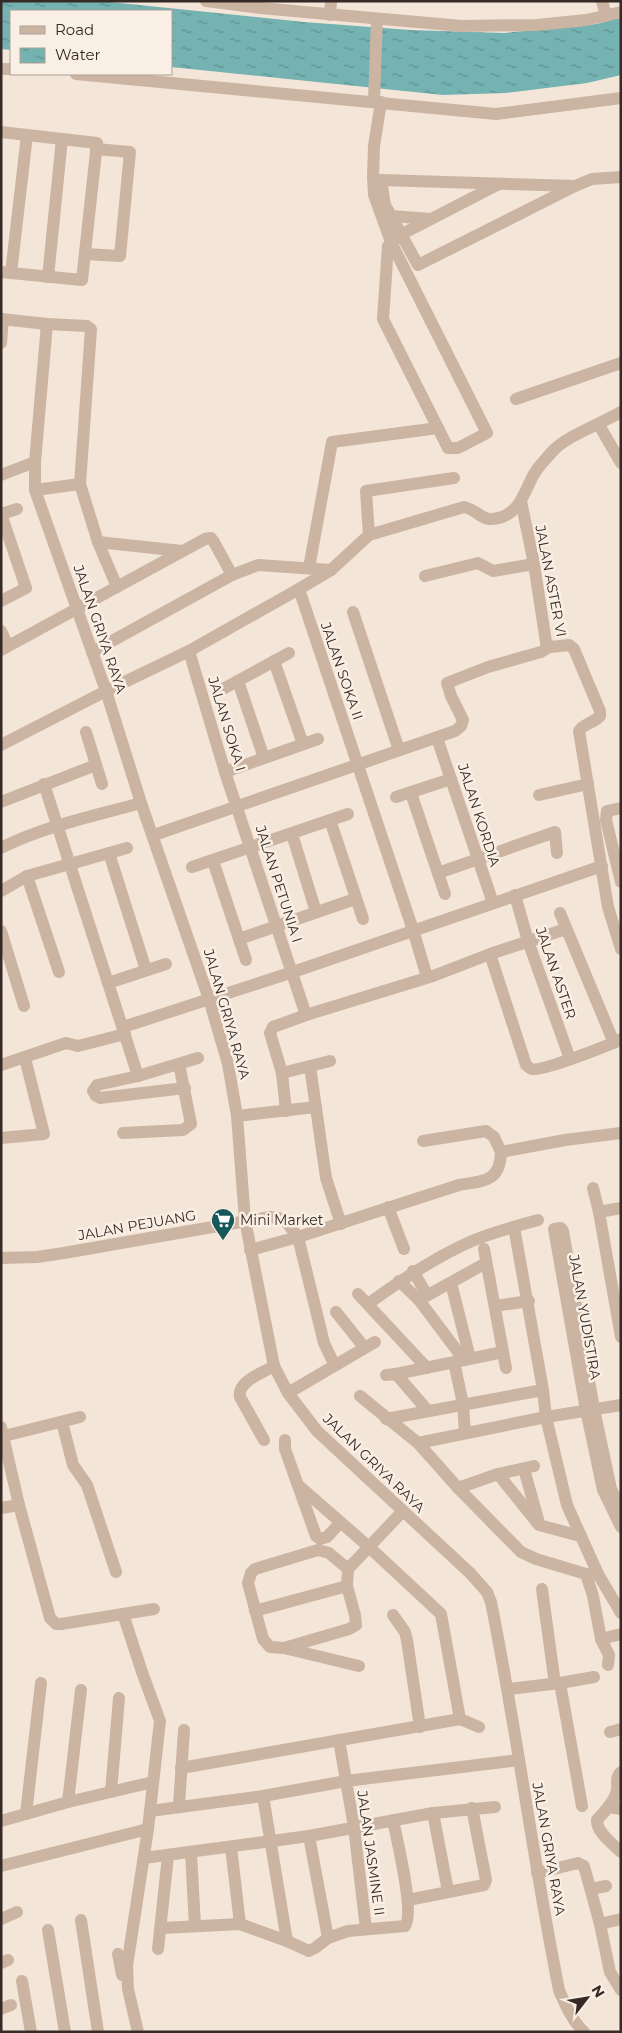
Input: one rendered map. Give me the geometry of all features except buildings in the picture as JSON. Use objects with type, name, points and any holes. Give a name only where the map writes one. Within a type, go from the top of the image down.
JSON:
[{"type":"street","points":[[206,1],[261,5],[330,15],[462,26],[506,26],[586,20],[621,12]]},
{"type":"street","points":[[330,15],[331,1]]},
{"type":"street","points":[[602,1],[606,16]]},
{"type":"street","points":[[377,19],[374,196],[391,242],[487,433],[458,448],[448,448],[384,319],[388,246],[391,242],[402,234],[499,184]]},
{"type":"street","points":[[85,75],[496,114],[621,98]]},
{"type":"street","points":[[1,132],[97,143],[82,280],[6,272],[27,135]]},
{"type":"street","points":[[48,277],[62,139]]},
{"type":"street","points":[[85,254],[120,256],[130,152],[96,149]]},
{"type":"street","points":[[575,186],[381,180],[385,205],[418,265],[575,186],[592,180],[621,177]]},
{"type":"street","points":[[391,216],[431,219]]},
{"type":"street","points":[[1,343],[2,319],[87,326],[91,330],[80,484],[98,542],[117,587]]},
{"type":"street","name":"JALAN GRIYA RAYA","points":[[47,324],[35,462],[35,490],[78,607],[141,803],[154,835],[209,999],[228,1064],[237,1116],[245,1220],[274,1366],[288,1392],[317,1431],[402,1512],[470,1573],[487,1592],[491,1602],[509,1689],[533,1852],[559,1990],[581,2030]]},
{"type":"street","points":[[516,399],[619,367]]},
{"type":"street","points":[[1,745],[188,651],[299,589],[331,570],[369,536],[464,507],[481,518],[492,519],[510,513],[521,501],[534,475],[554,449],[565,441],[621,412]]},
{"type":"street","points":[[599,425],[621,463]]},
{"type":"street","points":[[309,568],[332,442],[438,428]]},
{"type":"street","points":[[1,475],[35,462]]},
{"type":"street","points":[[369,536],[366,492],[454,478]]},
{"type":"street","points":[[35,490],[80,484]]},
{"type":"street","name":"JALAN ASTER VI","points":[[521,501],[549,647],[572,646],[600,711],[598,719],[579,731],[608,907],[621,950]]},
{"type":"street","points":[[1,601],[26,588],[1,514],[17,509]]},
{"type":"street","points":[[1,631],[5,648],[205,539],[211,538],[232,575]]},
{"type":"street","points":[[98,542],[182,551]]},
{"type":"street","points":[[424,576],[478,563],[493,571],[534,564]]},
{"type":"street","points":[[92,652],[232,575],[258,565],[331,570]]},
{"type":"street","name":"JALAN SOKA II","points":[[299,589],[358,763],[427,977]]},
{"type":"street","points":[[353,612],[399,750]]},
{"type":"street","points":[[154,835],[455,731],[464,723],[447,683],[488,667],[541,652],[549,647]]},
{"type":"street","name":"JALAN SOKA I","points":[[188,651],[225,772],[238,806]]},
{"type":"street","points":[[222,689],[289,653]]},
{"type":"street","points":[[274,661],[303,744]]},
{"type":"street","points":[[238,680],[264,758]]},
{"type":"street","points":[[86,732],[102,784]]},
{"type":"street","name":"JALAN KORDIA","points":[[437,738],[493,903]]},
{"type":"street","points":[[225,772],[318,739]]},
{"type":"street","points":[[3,797],[96,765]]},
{"type":"street","points":[[396,797],[451,779]]},
{"type":"street","points":[[44,784],[56,827],[138,1076]]},
{"type":"street","points":[[539,795],[588,784]]},
{"type":"street","points":[[411,793],[444,894]]},
{"type":"street","points":[[1,848],[56,827],[141,803]]},
{"type":"street","name":"JALAN PETUNIA I","points":[[238,806],[306,1015]]},
{"type":"street","points":[[621,808],[607,811],[606,820],[621,882]]},
{"type":"street","points":[[192,868],[348,814]]},
{"type":"street","points":[[330,820],[363,919]]},
{"type":"street","points":[[438,872],[555,832],[557,852]]},
{"type":"street","points":[[292,834],[316,912]]},
{"type":"street","points":[[1,891],[27,876],[126,848]]},
{"type":"street","points":[[109,853],[146,970]]},
{"type":"street","points":[[213,861],[246,960]]},
{"type":"street","points":[[1,1064],[25,1058],[66,1043],[78,1046],[209,999],[602,866]]},
{"type":"street","points":[[27,876],[59,972]]},
{"type":"street","name":"JALAN ASTER","points":[[515,895],[528,941],[570,1059]]},
{"type":"street","points":[[239,939],[355,899]]},
{"type":"street","points":[[490,954],[526,1065],[529,1068],[537,1070],[617,1041],[560,914]]},
{"type":"street","points":[[286,1111],[282,1073],[270,1031],[273,1027],[427,977],[566,928]]},
{"type":"street","points":[[1,931],[24,1006]]},
{"type":"street","points":[[470,961],[477,966],[494,967]]},
{"type":"street","points":[[108,983],[166,964]]},
{"type":"street","points":[[1,1138],[44,1134],[25,1058]]},
{"type":"street","points":[[185,1088],[100,1098],[94,1095],[94,1088],[97,1085],[138,1076],[198,1058]]},
{"type":"street","points":[[282,1073],[330,1060]]},
{"type":"street","points":[[123,1133],[183,1130],[191,1124],[179,1064]]},
{"type":"street","points":[[310,1066],[326,1178],[341,1224]]},
{"type":"street","points":[[237,1116],[316,1107]]},
{"type":"street","points":[[250,1250],[341,1224],[459,1185],[484,1180],[495,1176],[501,1165],[501,1152],[494,1137],[486,1131],[423,1141]]},
{"type":"street","points":[[501,1152],[565,1140],[621,1133]]},
{"type":"street","points":[[593,1188],[619,1309],[621,1337]]},
{"type":"street","points":[[388,1207],[404,1249]]},
{"type":"street","points":[[599,1212],[621,1208]]},
{"type":"street","name":"JALAN PEJUANG","points":[[1,1258],[64,1253],[270,1217],[284,1219],[298,1237]]},
{"type":"street","points":[[368,1304],[413,1271],[471,1241],[538,1220]]},
{"type":"street","points":[[514,1227],[543,1390],[546,1417],[567,1505],[580,1536],[592,1574],[593,1596],[602,1639],[609,1655],[608,1665]]},
{"type":"street","name":"JALAN YUDISTIRA","points":[[559,1230],[590,1409]]},
{"type":"street","points":[[298,1237],[324,1343],[334,1364]]},
{"type":"street","points":[[484,1249],[506,1368]]},
{"type":"street","points":[[423,1298],[486,1263]]},
{"type":"street","points":[[413,1271],[423,1298],[463,1360]]},
{"type":"street","points":[[399,1281],[423,1298]]},
{"type":"street","points":[[451,1283],[463,1360],[465,1433]]},
{"type":"street","points":[[358,1294],[427,1368]]},
{"type":"street","points":[[495,1306],[528,1301]]},
{"type":"street","points":[[288,1392],[370,1344],[336,1312]]},
{"type":"street","points":[[428,1411],[391,1375],[503,1352]]},
{"type":"street","points":[[264,1440],[239,1392],[240,1387],[244,1384],[274,1366]]},
{"type":"street","points":[[386,1419],[543,1390]]},
{"type":"street","points":[[360,1396],[386,1419],[418,1443],[458,1488],[521,1552],[536,1559],[592,1574],[621,1614]]},
{"type":"street","points":[[418,1443],[546,1417],[621,1405]]},
{"type":"street","points":[[590,1409],[611,1489],[621,1510]]},
{"type":"street","points":[[590,1409],[603,1490],[621,1527]]},
{"type":"street","points":[[80,1417],[62,1422],[2,1431],[19,1505],[48,1613],[52,1621],[56,1624],[61,1624],[154,1609]]},
{"type":"street","points":[[62,1422],[73,1465],[87,1485],[116,1572]]},
{"type":"street","points":[[285,1440],[285,1449],[318,1538],[325,1538],[340,1523]]},
{"type":"street","points":[[458,1488],[498,1474],[529,1467],[539,1525]]},
{"type":"street","points":[[498,1474],[539,1525],[580,1536]]},
{"type":"street","points":[[298,1485],[369,1547],[442,1616],[460,1719]]},
{"type":"street","points":[[1,1508],[19,1505]]},
{"type":"street","points":[[284,1648],[349,1629],[356,1625],[347,1586],[348,1570],[402,1512]]},
{"type":"street","points":[[348,1570],[328,1553],[318,1550],[259,1567],[251,1573],[248,1583],[263,1638],[270,1647],[284,1648],[359,1666]]},
{"type":"street","points":[[255,1611],[347,1586]]},
{"type":"street","points":[[542,1589],[557,1683],[582,1806]]},
{"type":"street","points":[[123,1614],[160,1721],[144,1858],[124,1952],[131,2032]]},
{"type":"street","points":[[393,1615],[405,1632],[407,1640],[420,1727]]},
{"type":"street","points":[[602,1639],[621,1634]]},
{"type":"street","points":[[509,1689],[594,1677]]},
{"type":"street","points":[[26,1814],[41,1684]]},
{"type":"street","points":[[68,1802],[81,1690]]},
{"type":"street","points":[[112,1792],[119,1698]]},
{"type":"street","points":[[181,1768],[460,1719],[479,1727]]},
{"type":"street","points":[[179,1806],[184,1730]]},
{"type":"street","name":"JALAN JASMINE II","points":[[340,1740],[354,1827],[366,1929]]},
{"type":"street","points":[[150,1811],[263,1796],[346,1781],[519,1760]]},
{"type":"street","points":[[621,1772],[617,1777],[614,1808],[597,1820],[596,1824],[599,1830],[621,1852]]},
{"type":"street","points":[[1,1821],[68,1802],[153,1782]]},
{"type":"street","points":[[263,1796],[287,1940]]},
{"type":"street","points":[[144,1858],[309,1836],[434,1813],[495,1807]]},
{"type":"street","points":[[408,1900],[482,1886],[486,1883],[472,1808]]},
{"type":"street","points":[[434,1813],[448,1891]]},
{"type":"street","points":[[162,1928],[240,1924],[287,1940],[309,1951],[328,1938],[348,1931],[405,1926],[408,1922],[408,1900],[393,1820]]},
{"type":"street","points":[[1,1866],[148,1829]]},
{"type":"street","points":[[309,1836],[328,1938]]},
{"type":"street","points":[[231,1847],[240,1924]]},
{"type":"street","points":[[191,1853],[195,1926]]},
{"type":"street","points":[[158,1949],[162,1928],[168,1856]]},
{"type":"street","points":[[536,1869],[580,1864],[585,1868],[621,1990]]},
{"type":"street","points":[[591,1889],[606,1886]]},
{"type":"street","points":[[1,1919],[17,1912]]},
{"type":"street","points":[[600,1924],[621,1919]]},
{"type":"street","points":[[81,1920],[98,2032]]},
{"type":"street","points":[[48,1930],[64,2032]]},
{"type":"street","points":[[124,1952],[128,1989],[138,2032]]},
{"type":"street","points":[[22,1981],[31,2032]]},
{"type":"water","points":[[1,1],[100,1],[304,22],[410,30],[504,33],[597,24],[621,17],[621,75],[587,83],[506,93],[443,95],[172,67],[172,10],[10,10],[10,50],[1,49]]},
{"type":"place","name":"Mini Market","points":[[223,1241]]}]
